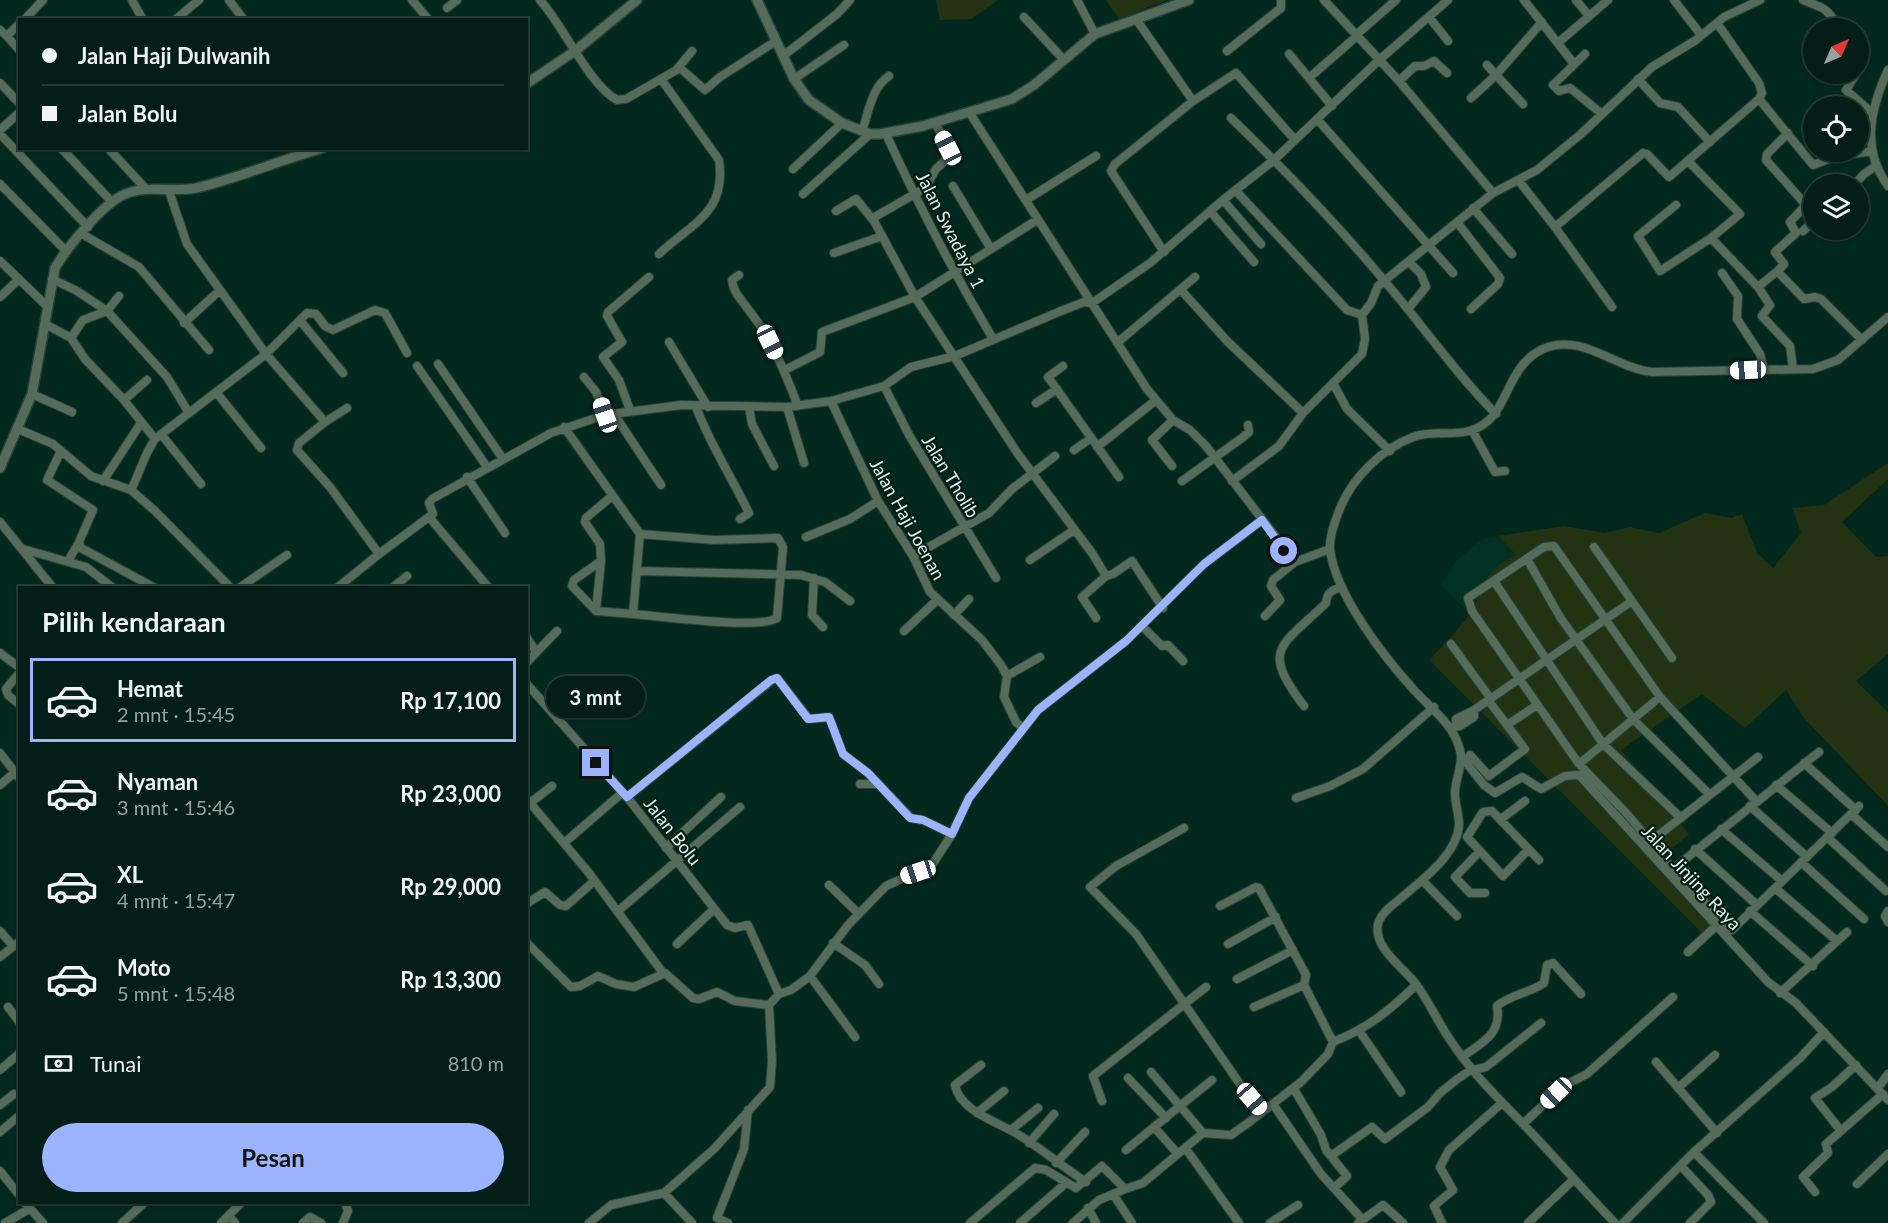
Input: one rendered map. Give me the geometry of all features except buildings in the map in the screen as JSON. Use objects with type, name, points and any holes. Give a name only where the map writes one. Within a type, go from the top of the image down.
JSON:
[{"type":"street","points":[[26,18],[43,0]]},
{"type":"street","points":[[132,0],[142,18]]},
{"type":"street","points":[[177,18],[199,0]]},
{"type":"street","points":[[229,0],[241,18]]},
{"type":"street","points":[[412,0],[427,18]]},
{"type":"street","points":[[447,8],[456,0]]},
{"type":"street","points":[[540,0],[555,18],[575,51],[604,88],[617,100],[626,99],[677,69],[692,51]]},
{"type":"street","points":[[528,83],[575,51],[637,0]]},
{"type":"street","points":[[756,0],[794,79],[816,107],[842,123],[866,132],[886,134],[969,112],[1024,93],[1095,34],[1190,0]]},
{"type":"street","points":[[783,56],[837,14],[850,0]]},
{"type":"street","points":[[1077,0],[1095,34]]},
{"type":"street","points":[[1227,51],[1281,8],[1281,0]]},
{"type":"street","points":[[1324,0],[1378,61],[1399,81],[1493,193]]},
{"type":"street","points":[[1309,78],[1396,0]]},
{"type":"street","points":[[339,586],[434,513],[429,503],[432,499],[467,477],[564,427],[630,410],[681,405],[787,407],[831,401],[884,386],[911,367],[955,356],[1084,302],[1092,303],[1164,252],[1223,200],[1274,160],[1378,61],[1448,0]]},
{"type":"street","points":[[1524,0],[1574,64]]},
{"type":"street","points":[[1576,0],[1589,16]]},
{"type":"street","points":[[1559,42],[1608,0]]},
{"type":"street","points":[[1674,0],[1701,35]]},
{"type":"street","points":[[1232,481],[1279,446],[1303,413],[1362,354],[1365,339],[1362,315],[1371,303],[1378,286],[1493,193],[1537,170],[1602,114],[1638,79],[1716,22],[1760,0]]},
{"type":"street","points":[[1803,0],[1818,4],[1832,18]]},
{"type":"street","points":[[1024,17],[1064,60]]},
{"type":"street","points":[[1429,17],[1448,41]]},
{"type":"street","points":[[1136,19],[1193,101]]},
{"type":"street","points":[[1471,98],[1496,75],[1542,22]]},
{"type":"street","points":[[1555,227],[1643,153],[1647,154],[1668,176],[1759,99],[1762,93],[1759,83],[1716,22]]},
{"type":"street","points":[[6,36],[18,26]]},
{"type":"street","points":[[0,30],[18,49]]},
{"type":"street","points":[[677,69],[683,69],[705,90],[720,77],[776,41]]},
{"type":"street","points":[[794,79],[844,45]]},
{"type":"street","points":[[1289,54],[1332,106]]},
{"type":"street","points":[[1585,54],[1554,83],[1554,87],[1559,91],[1570,88],[1602,114]]},
{"type":"street","points":[[1399,81],[1415,66],[1424,66],[1434,61],[1448,73]]},
{"type":"street","points":[[1487,65],[1523,104]]},
{"type":"street","points":[[1888,70],[1871,112],[1872,151],[1876,166],[1888,186]]},
{"type":"street","points":[[1164,252],[1111,171],[1115,164],[1193,101],[1236,73],[1295,140]]},
{"type":"street","points":[[803,194],[866,132],[873,95],[881,81],[889,76]]},
{"type":"street","points":[[659,254],[705,218],[718,191],[721,172],[719,160],[661,79]]},
{"type":"street","points":[[1638,79],[1660,103],[1678,107],[1710,142]]},
{"type":"street","points":[[0,83],[18,103]]},
{"type":"street","points":[[1850,84],[1846,90],[1871,112]]},
{"type":"street","points":[[1759,99],[1813,165],[1834,157],[1872,151]]},
{"type":"street","points":[[969,112],[1156,400],[1173,420],[1190,430],[1214,457],[1294,562]]},
{"type":"street","points":[[18,114],[0,132],[85,231],[139,267],[209,350]]},
{"type":"street","points":[[1231,118],[1274,160],[1385,282],[1470,388],[1496,414]]},
{"type":"street","points":[[1317,119],[1453,273]]},
{"type":"street","points":[[873,218],[929,183],[936,169],[951,155],[935,122]]},
{"type":"street","points":[[794,169],[842,123]]},
{"type":"street","points":[[1758,287],[1784,264],[1775,252],[1796,233],[1790,222],[1806,206],[1766,160],[1767,154],[1788,133]]},
{"type":"street","name":"Jalan Swadaya 1","points":[[886,134],[913,195],[954,274],[993,339]]},
{"type":"street","points":[[63,150],[112,202]]},
{"type":"street","points":[[110,150],[146,189]]},
{"type":"street","points":[[0,468],[32,394],[47,325],[55,268],[66,251],[112,202],[128,193],[146,189],[169,191],[207,185],[317,150]]},
{"type":"street","points":[[1026,200],[1096,156]]},
{"type":"street","points":[[1676,205],[1638,236],[1660,271],[1711,238],[1740,214],[1688,161]]},
{"type":"street","points":[[1867,174],[1876,166]]},
{"type":"street","points":[[1519,181],[1612,307]]},
{"type":"street","points":[[0,184],[66,251]]},
{"type":"street","points":[[953,186],[991,249]]},
{"type":"street","points":[[169,191],[182,235],[219,291],[266,354],[325,422]]},
{"type":"street","points":[[1236,191],[1347,310],[1362,315]]},
{"type":"street","points":[[836,211],[856,199],[873,218],[915,297],[1033,475],[1106,576]]},
{"type":"street","points":[[1223,200],[1260,244]]},
{"type":"street","points":[[1473,208],[1512,254]]},
{"type":"street","points":[[1210,211],[1254,262]]},
{"type":"street","points":[[784,370],[820,352],[822,332],[915,297],[1037,220]]},
{"type":"street","points":[[1457,222],[1500,278],[1498,284],[1471,309]]},
{"type":"street","points":[[834,253],[882,236]]},
{"type":"street","points":[[1711,238],[1758,287],[1770,305],[1762,314],[1763,318],[1790,346],[1793,369]]},
{"type":"street","points":[[0,261],[48,307]]},
{"type":"street","points":[[1408,309],[1426,287],[1421,274],[1409,262]]},
{"type":"street","points":[[1777,272],[1804,299],[1815,297],[1821,299],[1862,340]]},
{"type":"street","points":[[1722,273],[1738,296],[1737,319],[1760,354],[1764,369]]},
{"type":"street","points":[[739,276],[732,280],[735,293],[762,327],[784,370],[798,406]]},
{"type":"street","points":[[630,410],[619,380],[603,357],[622,342],[608,312],[649,277]]},
{"type":"street","points":[[1117,343],[1195,277]]},
{"type":"street","points":[[52,279],[107,311],[168,377],[189,413]]},
{"type":"street","points":[[0,297],[18,280]]},
{"type":"street","points":[[1181,290],[1227,341],[1303,413]]},
{"type":"street","points":[[184,323],[219,291]]},
{"type":"street","points":[[70,338],[83,320],[107,311],[119,296]]},
{"type":"street","points":[[131,490],[145,462],[146,450],[158,436],[266,354],[311,312],[333,330],[375,310],[380,311],[385,314],[407,353]]},
{"type":"street","points":[[1615,1223],[1502,1104],[1462,1057],[1416,985],[1381,943],[1378,928],[1387,910],[1442,860],[1459,828],[1455,790],[1461,756],[1453,727],[1417,693],[1384,655],[1342,586],[1330,549],[1336,517],[1348,490],[1365,469],[1390,451],[1412,438],[1426,434],[1457,434],[1488,423],[1496,414],[1517,369],[1533,355],[1551,346],[1564,344],[1585,348],[1641,371],[1652,372],[1813,369],[1831,364],[1888,316]]},
{"type":"street","points":[[298,322],[303,324],[343,373]]},
{"type":"street","points":[[47,325],[70,338],[85,359],[124,399],[141,423],[158,436],[201,484]]},
{"type":"street","points":[[669,342],[708,407]]},
{"type":"street","points":[[438,364],[503,459]]},
{"type":"street","points":[[417,366],[487,467]]},
{"type":"street","points":[[1063,366],[1048,377],[1119,477]]},
{"type":"street","points":[[584,377],[596,392],[605,415]]},
{"type":"street","points":[[124,399],[147,380]]},
{"type":"street","points":[[1333,383],[1347,409],[1390,451]]},
{"type":"street","name":"Jalan Tholib","points":[[884,386],[909,435],[996,578]]},
{"type":"street","points":[[1036,403],[1057,389]]},
{"type":"street","points":[[216,392],[261,448]]},
{"type":"street","points":[[32,394],[72,412]]},
{"type":"street","points":[[1097,447],[1156,400]]},
{"type":"street","name":"Jalan Haji Joenan","points":[[831,401],[878,501],[913,556],[936,600],[988,647],[1007,676]]},
{"type":"street","points":[[696,407],[749,513],[740,519]]},
{"type":"street","points":[[749,407],[752,424],[774,466]]},
{"type":"street","points":[[787,407],[804,463]]},
{"type":"street","points":[[347,408],[299,442],[297,450],[330,487],[379,554]]},
{"type":"street","points":[[614,414],[661,485]]},
{"type":"street","points":[[1172,466],[1152,440],[1173,420]]},
{"type":"street","points":[[103,481],[141,423]]},
{"type":"street","points":[[1182,481],[1242,438],[1248,432],[1248,425]]},
{"type":"street","points":[[564,427],[640,534],[633,614]]},
{"type":"street","points":[[18,429],[43,439],[91,476],[131,490],[229,586]]},
{"type":"street","points":[[1472,430],[1496,472],[1505,471]]},
{"type":"street","points":[[1074,450],[1090,439]]},
{"type":"street","points":[[61,452],[47,480],[93,510],[68,561]]},
{"type":"street","points":[[913,556],[989,513],[1012,489],[1055,456]]},
{"type":"street","points":[[467,477],[505,533]]},
{"type":"street","points":[[596,611],[602,548],[585,522],[586,518],[612,496]]},
{"type":"street","points":[[806,537],[850,519],[878,501]]},
{"type":"street","points":[[429,516],[487,586]]},
{"type":"street","points":[[589,1223],[611,1205],[651,1198],[664,1193],[714,1149],[771,1082],[769,1005],[779,993],[791,990],[810,976],[858,913],[895,880],[932,865],[952,834],[969,798],[1023,728],[1049,700],[1143,627],[1204,564],[1262,520]]},
{"type":"street","points":[[0,522],[51,586]]},
{"type":"street","points":[[1030,560],[1074,530]]},
{"type":"street","points":[[601,561],[572,583],[578,594],[596,611],[705,621],[773,621],[778,615],[779,574],[783,547],[778,538],[714,540],[640,534]]},
{"type":"street","points":[[78,544],[86,551],[151,586]]},
{"type":"street","points":[[1855,810],[1829,835],[1804,860],[1775,888],[1728,931],[1579,764],[1467,602],[1469,596],[1545,547],[1554,546],[1660,697],[1804,860],[1864,919]]},
{"type":"street","points":[[1594,547],[1672,658]]},
{"type":"street","points":[[23,549],[86,567],[110,586]]},
{"type":"street","points":[[1265,616],[1280,600],[1271,586],[1273,580],[1294,562],[1330,549]]},
{"type":"street","points":[[243,586],[287,555]]},
{"type":"street","points":[[1527,559],[1560,617],[1578,638],[1633,719],[1710,795]]},
{"type":"street","points":[[1096,618],[1082,597],[1106,576],[1132,561],[1163,608]]},
{"type":"street","points":[[637,571],[779,574],[814,578],[838,590],[849,601]]},
{"type":"street","points":[[395,586],[407,576]]},
{"type":"street","points":[[814,578],[812,615],[824,627]]},
{"type":"street","points":[[1494,581],[1603,744],[1680,818]]},
{"type":"street","points":[[1304,706],[1288,686],[1280,669],[1278,656],[1282,645],[1326,603],[1327,595],[1331,590],[1342,586]]},
{"type":"street","points":[[954,615],[969,599]]},
{"type":"street","points":[[904,631],[936,600]]},
{"type":"street","points":[[1453,727],[1460,726],[1474,717],[1474,710],[1632,601]]},
{"type":"street","points":[[1143,627],[1162,646],[1168,645],[1183,661]]},
{"type":"street","points":[[528,661],[557,631]]},
{"type":"street","points":[[528,639],[536,652]]},
{"type":"street","points":[[1451,644],[1525,749],[1489,776],[1470,755]]},
{"type":"street","points":[[0,653],[18,668]]},
{"type":"street","points":[[1023,728],[1016,722],[1004,697],[1007,676],[1040,657]]},
{"type":"street","points":[[18,673],[6,689],[8,695],[18,703]]},
{"type":"street","points":[[564,843],[774,678],[785,685],[808,719],[829,717],[840,750],[910,818],[923,820],[952,834]]},
{"type":"street","points":[[558,720],[599,684],[616,684]]},
{"type":"street","name":"Jalan Bolu","points":[[528,686],[624,795],[731,928],[746,924],[751,928],[779,993]]},
{"type":"street","points":[[1579,764],[1660,697]]},
{"type":"street","points":[[1507,725],[1537,705]]},
{"type":"street","points":[[1296,798],[1330,786],[1363,769],[1434,707]]},
{"type":"street","points":[[1673,869],[1695,849],[1819,752]]},
{"type":"street","points":[[0,753],[17,776],[0,785]]},
{"type":"street","name":"Jalan Jinjing Raya","points":[[1461,756],[1484,785],[1495,793],[1522,777],[1540,789],[1565,776],[1579,775],[1716,926],[1728,931],[1780,993],[1796,1003],[1883,1094]]},
{"type":"street","points":[[1650,842],[1758,756]]},
{"type":"street","points":[[1804,763],[1855,810],[1888,847]]},
{"type":"street","points":[[860,784],[877,784]]},
{"type":"street","points":[[1776,785],[1886,891]]},
{"type":"street","points":[[552,786],[528,800],[618,911],[663,973],[693,998],[699,999],[717,992],[735,1001],[769,1005]]},
{"type":"street","points":[[666,848],[721,798]]},
{"type":"street","points":[[1501,819],[1525,801]]},
{"type":"street","points":[[618,911],[740,807]]},
{"type":"street","points":[[1528,850],[1503,876],[1467,837],[1487,809],[1501,819],[1539,860]]},
{"type":"street","points":[[1184,828],[1116,866],[1090,887],[1136,934],[1242,1087],[1262,1110]]},
{"type":"street","points":[[1459,828],[1471,830]]},
{"type":"street","points":[[1721,829],[1782,881]]},
{"type":"street","points":[[1695,849],[1813,966]]},
{"type":"street","points":[[1480,851],[1455,877],[1470,893],[1485,893]]},
{"type":"street","points":[[1422,880],[1457,916]]},
{"type":"street","points":[[528,903],[544,892],[560,905],[566,906],[593,882]]},
{"type":"street","points":[[829,885],[858,913]]},
{"type":"street","points":[[1220,906],[1256,887],[1259,888],[1306,975],[1304,986],[1333,1042]]},
{"type":"street","points":[[1775,888],[1837,941]]},
{"type":"street","points":[[677,944],[714,909]]},
{"type":"street","points":[[1888,911],[1885,916],[1888,922]]},
{"type":"street","points":[[1228,944],[1276,917]]},
{"type":"street","points":[[1688,952],[1716,926]]},
{"type":"street","points":[[0,931],[16,944],[0,957]]},
{"type":"street","points":[[1780,993],[1813,966],[1847,932]]},
{"type":"street","points":[[833,943],[865,965],[879,984]]},
{"type":"street","points":[[528,944],[570,987],[580,986],[598,976],[616,984],[634,987],[663,973]]},
{"type":"street","points":[[1237,979],[1293,950]]},
{"type":"street","points":[[1462,1057],[1486,1040],[1496,1029],[1500,1020],[1497,1006],[1503,1000],[1512,999],[1544,983],[1547,965],[1553,963],[1581,994]]},
{"type":"street","points":[[810,976],[855,1037]]},
{"type":"street","points":[[1150,1072],[1178,1107],[1203,1133],[1231,1135],[1262,1110],[1294,1089],[1328,1053],[1333,1042],[1360,1032],[1389,1011],[1416,985]]},
{"type":"street","points":[[1254,1007],[1304,986]]},
{"type":"street","points":[[1102,1101],[1094,1076],[1206,987]]},
{"type":"street","points":[[1523,1124],[1563,1086],[1587,1074],[1673,997]]},
{"type":"street","points":[[8,1007],[18,1020]]},
{"type":"street","points":[[1330,1156],[1372,1127],[1385,1139],[1428,1107],[1456,1080],[1473,1070],[1486,1067],[1541,1023]]},
{"type":"street","points":[[1360,1032],[1401,1092]]},
{"type":"street","points":[[1623,1223],[1695,1152],[1824,1032]]},
{"type":"street","points":[[0,1070],[18,1055]]},
{"type":"street","points":[[1678,1088],[1714,1055]]},
{"type":"street","points":[[1656,1062],[1716,1133]]},
{"type":"street","points":[[981,1065],[955,1088],[977,1113],[996,1126],[1011,1130],[1086,1182]]},
{"type":"street","points":[[1841,1131],[1815,1098],[1832,1087],[1856,1065]]},
{"type":"street","points":[[1815,1192],[1803,1177],[1828,1153],[1826,1144],[1883,1094],[1888,1074]]},
{"type":"street","points":[[1128,1078],[1166,1118]]},
{"type":"street","points":[[1126,1150],[1212,1080]]},
{"type":"street","points":[[1294,1089],[1330,1156],[1347,1176],[1334,1188]]},
{"type":"street","points":[[977,1113],[1004,1091]]},
{"type":"street","points":[[0,1105],[14,1094]]},
{"type":"street","points":[[1273,1104],[1321,1174],[1361,1221],[1385,1205],[1403,1223]]},
{"type":"street","points":[[1442,1223],[1434,1206],[1453,1190],[1440,1167],[1442,1159],[1449,1150],[1502,1104]]},
{"type":"street","points":[[1011,1130],[1038,1108]]},
{"type":"street","points":[[728,1223],[715,1220],[744,1149],[748,1110]]},
{"type":"street","points":[[1029,1143],[1054,1114]]},
{"type":"street","points":[[0,1132],[18,1117]]},
{"type":"street","points":[[1154,1127],[1177,1153]]},
{"type":"street","points":[[1056,1163],[1085,1132]]},
{"type":"street","points":[[1073,1223],[1088,1208],[1113,1194],[1143,1183],[1203,1133]]},
{"type":"street","points":[[1186,1149],[1239,1223]]},
{"type":"street","points":[[1695,1152],[1764,1223]]},
{"type":"street","points":[[1857,1184],[1888,1154]]},
{"type":"street","points":[[970,1223],[1030,1170],[1041,1168],[1076,1188],[1086,1182],[1102,1166],[1125,1189]]},
{"type":"street","points":[[1681,1166],[1708,1195],[1711,1202],[1690,1223]]},
{"type":"street","points":[[0,1171],[18,1194]]},
{"type":"street","points":[[1528,1223],[1573,1180]]},
{"type":"street","points":[[1020,1223],[1066,1183]]},
{"type":"street","points":[[664,1193],[692,1223]]},
{"type":"street","points":[[1113,1194],[1132,1223]]},
{"type":"street","points":[[122,1223],[143,1204]]},
{"type":"street","points":[[221,1223],[240,1204]]},
{"type":"street","points":[[344,1222],[348,1211],[345,1204]]},
{"type":"street","points":[[1270,1223],[1298,1204]]},
{"type":"street","points":[[5,1223],[27,1206],[43,1223]]},
{"type":"street","points":[[1088,1208],[1096,1223]]},
{"type":"street","points":[[229,1216],[235,1223]]},
{"type":"street","points":[[303,1223],[310,1217],[321,1223]]},
{"type":"shaded area","points":[[936,0],[998,0],[971,19],[940,20]]},
{"type":"shaded area","points":[[1106,0],[1167,0],[1119,19]]},
{"type":"shaded area","points":[[1888,463],[1888,479],[1842,522],[1876,557],[1888,556],[1888,654],[1856,681],[1888,712],[1888,806],[1804,718],[1786,690],[1745,728],[1702,694],[1621,750],[1689,834],[1662,857],[1722,920],[1703,934],[1429,660],[1469,615],[1490,575],[1504,561],[1516,555],[1498,536],[1564,526],[1605,533],[1630,527],[1659,533],[1705,513],[1732,518],[1742,514],[1757,553],[1773,568],[1801,533],[1792,508],[1824,505]]},
{"type":"shaded area","points":[[1498,536],[1516,555],[1470,614],[1441,585],[1455,562],[1482,539]]},
{"type":"route","points":[[596,763],[627,797],[682,750],[771,680],[777,678],[785,685],[808,719],[829,717],[838,746],[843,754],[868,773],[910,818],[923,820],[952,834],[969,798],[1038,710],[1158,613],[1204,564],[1262,520],[1284,551]]}]
